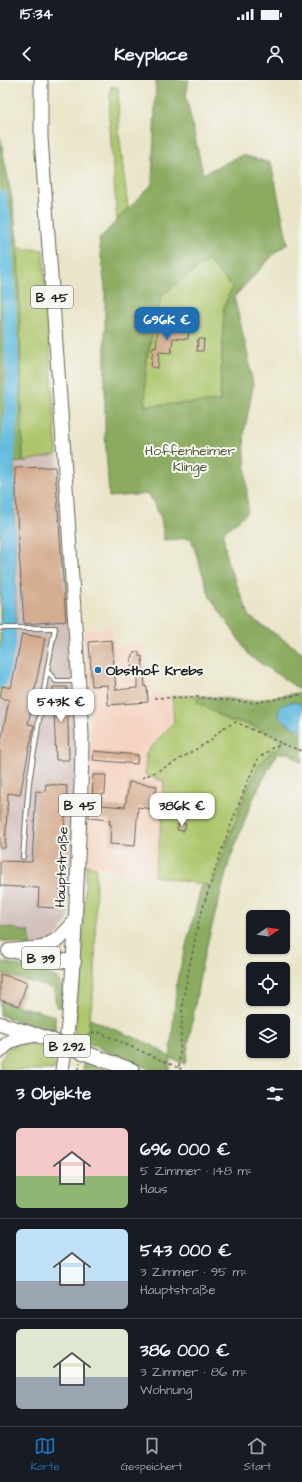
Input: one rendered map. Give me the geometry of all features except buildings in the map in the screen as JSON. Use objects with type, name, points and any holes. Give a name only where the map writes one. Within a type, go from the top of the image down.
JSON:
[{"type":"highway","points":[[4,950],[42,948],[60,938],[75,922]]},
{"type":"highway","name":"B 39","points":[[4,950],[45,959],[74,962]]},
{"type":"highway","name":"B 292","points":[[0,1024],[36,1035],[132,1070]]},
{"type":"highway","points":[[0,1051],[12,1040],[19,1037],[36,1035]]},
{"type":"main road","name":"Hauptstraße","points":[[41,80],[41,138],[82,734],[82,769],[74,962],[68,1028],[62,1070]]},
{"type":"lane","points":[[0,628],[55,628],[46,671],[29,782],[23,857]]},
{"type":"lane","points":[[46,671],[56,681],[78,681]]},
{"type":"path","points":[[154,698],[196,697],[254,702],[302,694]]},
{"type":"path","points":[[142,778],[170,765],[211,740],[223,728],[236,722],[283,744],[302,751]]},
{"type":"path","points":[[179,1068],[183,1000],[199,920],[210,885],[246,785],[258,759],[272,748],[283,744]]},
{"type":"path","points":[[84,1041],[86,1036],[92,1032],[98,1032],[183,1070]]},
{"type":"path","points":[[79,1070],[81,1056]]},
{"type":"shaded area","points":[[57,454],[77,740],[73,862],[68,919],[57,937],[40,947],[0,942],[0,625],[16,625],[14,463]]},
{"type":"shaded area","points":[[110,626],[116,647],[143,642],[156,696],[172,696],[174,722],[146,753],[164,781],[162,821],[154,876],[86,865],[91,730],[83,631]]},
{"type":"green space","name":"Hoffenheimer Klinge","points":[[156,80],[189,80],[186,96],[203,174],[242,155],[271,163],[288,244],[277,251],[234,297],[247,351],[253,386],[244,434],[248,512],[223,533],[227,561],[250,617],[302,652],[302,691],[250,656],[210,597],[191,538],[164,540],[161,518],[149,494],[109,497],[105,435],[105,288],[99,239],[152,184]],"holes":[[[208,260],[232,287],[224,307],[220,401],[145,406],[146,360],[162,295]]]},
{"type":"green space","points":[[111,86],[118,88],[119,134],[128,208],[117,220],[109,115]]},
{"type":"green space","points":[[0,136],[13,205],[18,248],[23,462],[14,463],[16,626],[0,625]]},
{"type":"green space","points":[[18,248],[43,250],[57,454],[23,462]]},
{"type":"green space","points":[[208,260],[232,287],[224,308],[220,402],[145,406],[146,360],[162,295]]},
{"type":"green space","points":[[0,633],[13,635],[4,682],[1,684],[0,690]]},
{"type":"green space","points":[[302,692],[302,704],[292,702],[289,725],[302,730],[302,763],[289,753],[277,753],[253,799],[229,862],[202,964],[185,1064],[170,1058],[169,1070],[152,1070],[86,1043],[90,1019],[152,1045],[170,1057],[177,980],[202,884],[212,886],[246,792],[257,769],[264,758],[272,751],[280,748],[281,741],[250,725],[230,722],[196,701],[201,696],[253,701]]},
{"type":"green space","points":[[172,696],[201,696],[197,701],[230,722],[236,721],[259,728],[281,741],[280,748],[272,751],[264,758],[246,792],[212,886],[154,876],[162,821],[164,781],[145,775],[146,753],[174,722]]},
{"type":"green space","points":[[86,865],[96,867],[95,980],[86,1043],[74,1035],[83,935]]},
{"type":"green space","points":[[0,926],[29,932],[31,947],[0,940]]},
{"type":"green space","points":[[0,961],[49,974],[57,978],[63,989],[62,1007],[56,1007],[54,989],[0,973]]},
{"type":"green space","points":[[0,1001],[55,1016],[55,1032],[0,1015]]},
{"type":"green space","points":[[28,1043],[46,1049],[55,1065],[54,1070],[0,1070],[0,1060],[9,1047]]},
{"type":"green space","points":[[84,1061],[109,1070],[83,1070]]},
{"type":"water","points":[[292,702],[302,704],[302,730],[287,724],[279,716],[278,712],[282,705]]},
{"type":"waterway","points":[[0,197],[4,218],[13,381],[7,469],[9,644],[0,682]]},
{"type":"place","name":"Obsthof Krebs","points":[[98,670]]}]
